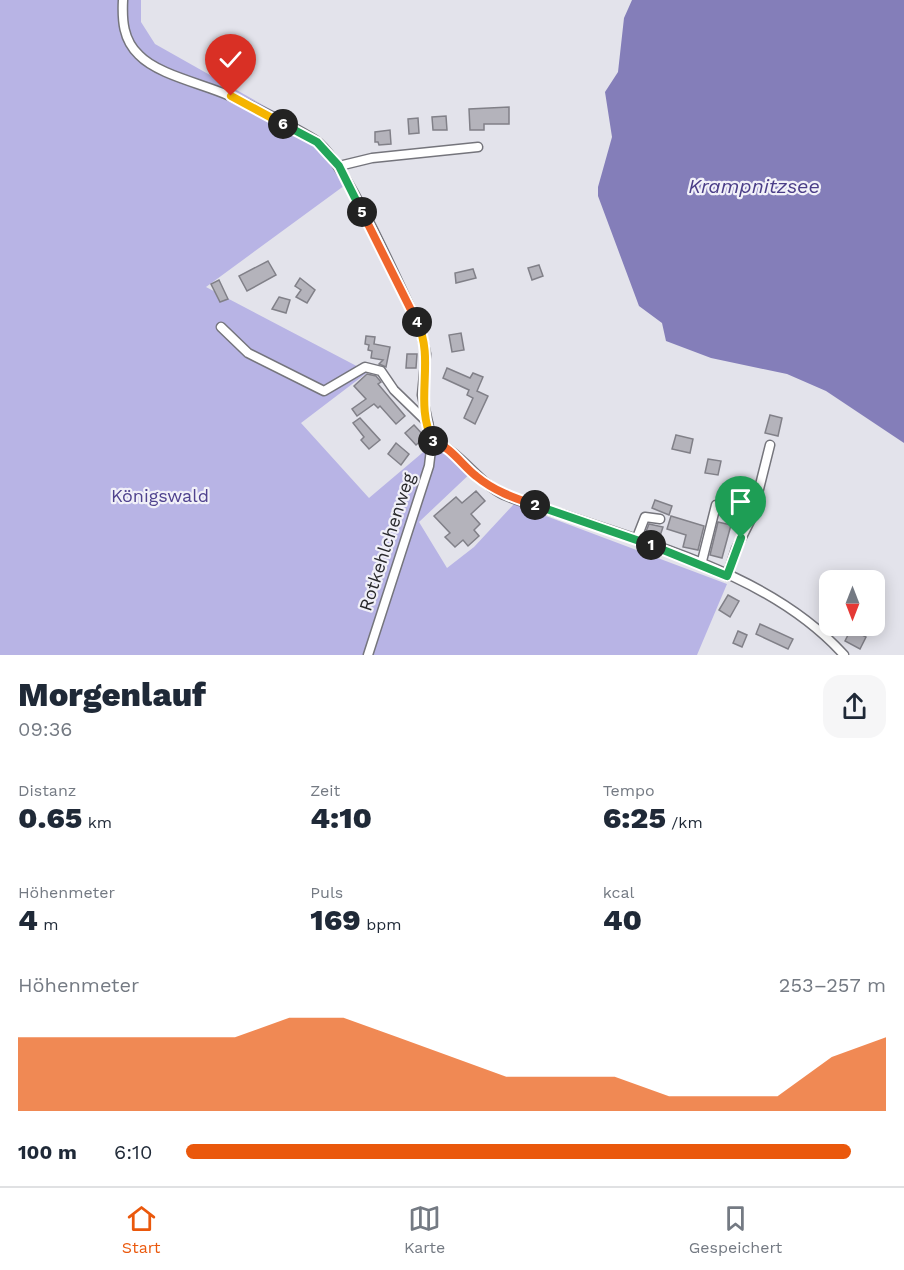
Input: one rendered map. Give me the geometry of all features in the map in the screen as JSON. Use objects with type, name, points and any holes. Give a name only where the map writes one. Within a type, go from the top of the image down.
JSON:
[{"type":"street","points":[[123,0],[122,18],[125,33],[130,45],[148,63],[231,96],[317,142],[339,166],[421,331],[426,354],[422,394],[432,441],[442,444],[477,476],[503,494],[636,540],[727,576],[806,618],[844,655]]},
{"type":"street","points":[[339,166],[372,158],[478,147]]},
{"type":"street","points":[[221,327],[248,353],[324,391],[365,367],[381,371],[393,390],[428,424]]},
{"type":"street","name":"Rotkehlchenweg","points":[[368,655],[429,466],[432,441]]},
{"type":"street","points":[[727,576],[736,549],[752,517],[770,445]]},
{"type":"street","points":[[700,565],[716,505]]},
{"type":"street","points":[[636,540],[645,517],[660,519]]},
{"type":"green space","name":"Königswald","points":[[0,0],[141,0],[141,22],[155,44],[318,136],[352,180],[206,287],[368,372],[301,423],[369,498],[441,437],[475,469],[419,522],[447,568],[474,547],[514,504],[727,584],[697,655],[0,655]]},
{"type":"water","name":"Krampnitzsee","points":[[632,0],[904,0],[904,443],[826,391],[787,374],[711,358],[666,341],[662,323],[639,306],[598,196],[598,187],[612,137],[605,92],[618,72],[624,18]]},
{"type":"building","points":[[509,107],[509,124],[484,124],[484,130],[470,130],[469,109]]},
{"type":"building","points":[[446,116],[447,130],[433,130],[432,117]]},
{"type":"building","points":[[418,118],[419,133],[409,134],[408,119]]},
{"type":"building","points":[[390,130],[391,144],[379,145],[375,142],[375,132]]},
{"type":"building","points":[[268,261],[276,275],[247,291],[239,276]]},
{"type":"building","points":[[539,265],[543,276],[532,280],[528,268]]},
{"type":"building","points":[[473,269],[476,278],[456,283],[455,273]]},
{"type":"building","points":[[300,278],[315,290],[307,303],[296,297],[301,290],[295,286]]},
{"type":"building","points":[[219,280],[228,299],[220,302],[211,284]]},
{"type":"building","points":[[279,297],[290,300],[286,313],[272,309]]},
{"type":"building","points":[[461,333],[464,350],[452,352],[449,335]]},
{"type":"building","points":[[366,336],[375,337],[374,344],[390,347],[386,367],[379,364],[383,360],[371,358],[372,351],[368,350],[369,345],[365,344]]},
{"type":"building","points":[[407,354],[417,354],[416,368],[406,368]]},
{"type":"building","points":[[447,368],[470,378],[473,373],[483,377],[477,391],[488,396],[475,424],[464,418],[473,398],[467,395],[469,390],[443,378]]},
{"type":"building","points":[[367,374],[376,376],[381,382],[378,384],[405,416],[396,424],[380,406],[378,408],[374,404],[357,416],[352,409],[366,399],[354,386]]},
{"type":"building","points":[[770,415],[782,418],[778,436],[765,433]]},
{"type":"building","points":[[360,418],[380,440],[369,449],[361,440],[364,437],[353,423]]},
{"type":"building","points":[[414,425],[425,437],[416,445],[405,433]]},
{"type":"building","points":[[676,435],[693,439],[690,453],[672,449]]},
{"type":"building","points":[[396,443],[409,454],[401,465],[388,454]]},
{"type":"building","points":[[708,459],[721,461],[718,475],[705,473]]},
{"type":"building","points":[[476,491],[485,501],[471,514],[480,524],[474,530],[479,536],[468,546],[463,540],[455,547],[445,537],[450,533],[434,516],[456,497],[462,503]]},
{"type":"building","points":[[655,500],[672,506],[669,515],[652,508]]},
{"type":"building","points":[[671,516],[704,526],[698,550],[683,547],[686,535],[667,529]]},
{"type":"building","points":[[718,522],[731,525],[722,558],[710,555]]},
{"type":"building","points":[[649,524],[663,527],[659,539],[645,534]]},
{"type":"building","points":[[728,595],[739,601],[730,617],[719,610]]},
{"type":"building","points":[[760,624],[793,639],[788,649],[756,634]]},
{"type":"building","points":[[738,631],[747,635],[742,647],[733,643]]},
{"type":"building","points":[[848,636],[866,637],[860,649],[845,641]]},
{"type":"route","points":[[231,96],[317,142],[339,166],[346,178],[421,331],[426,354],[422,394],[432,441],[442,444],[477,476],[503,494],[672,552],[727,576],[741,538]]}]
